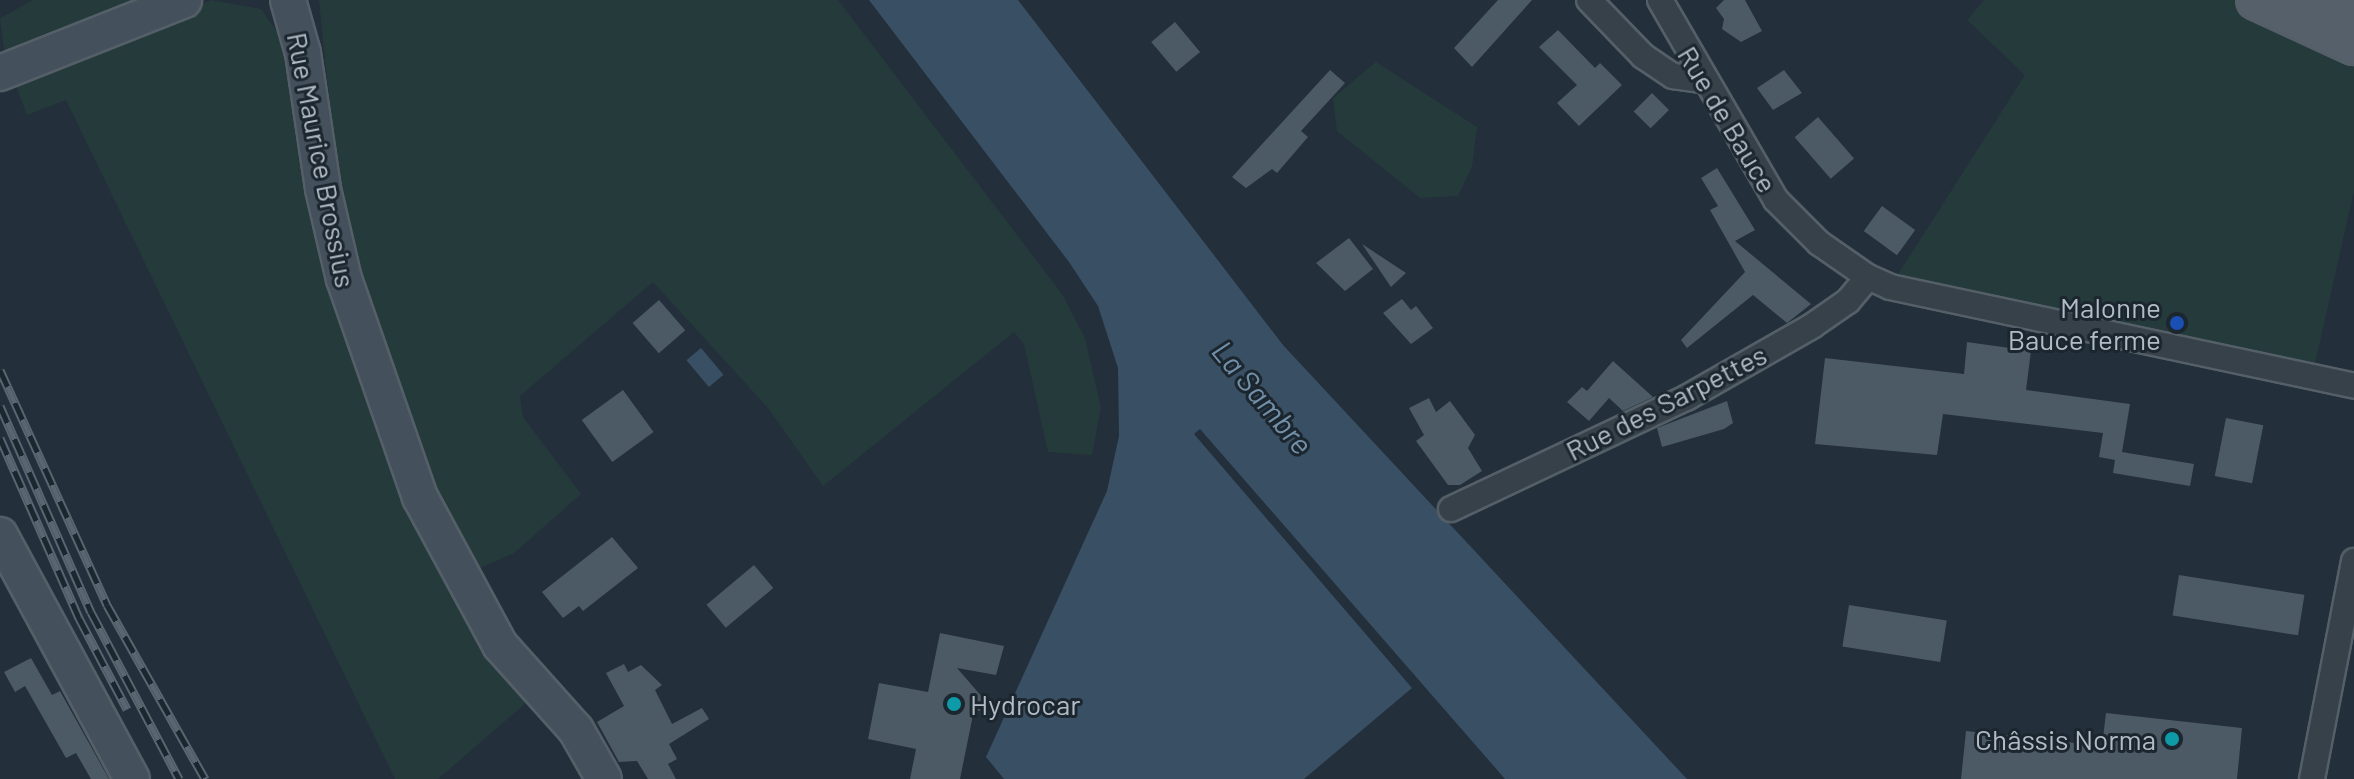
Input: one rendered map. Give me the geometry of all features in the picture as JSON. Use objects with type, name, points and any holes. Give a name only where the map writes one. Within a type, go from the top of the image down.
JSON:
[{"type":"main road","points":[[2256,0],[2354,45]]},
{"type":"main road","points":[[2325,0],[2354,13]]},
{"type":"street","points":[[6,70],[184,0]]},
{"type":"street","name":"Rue Maurice Brossius","points":[[288,0],[303,53],[323,189],[344,279],[420,497],[500,645],[576,730],[604,779]]},
{"type":"street","points":[[1589,0],[1643,56],[1673,76],[1702,80]]},
{"type":"street","name":"Rue de Bauce","points":[[1660,0],[1702,80],[1776,200],[1819,243],[1868,277],[1890,287],[2354,386]]},
{"type":"street","name":"Rue des Sarpettes","points":[[1451,509],[1686,398],[1812,326],[1848,301],[1868,277]]},
{"type":"street","points":[[0,535],[132,779]]},
{"type":"street","points":[[2312,779],[2354,561]]},
{"type":"green space","points":[[33,0],[150,0],[5,58],[0,18]]},
{"type":"green space","points":[[211,0],[261,9],[291,52],[341,330],[439,573],[526,703],[438,779],[395,779],[66,100],[27,115],[14,81]]},
{"type":"green space","points":[[319,0],[838,0],[1062,294],[1085,338],[1101,408],[1092,455],[1048,452],[1024,344],[1014,332],[823,486],[768,408],[653,282],[520,396],[523,417],[581,494],[514,553],[473,571],[407,438],[366,305],[335,157]]},
{"type":"green space","points":[[1984,0],[2261,0],[2354,44],[2354,191],[2312,377],[1890,287],[2025,75],[1967,20]]},
{"type":"green space","points":[[1376,62],[1477,127],[1472,167],[1458,196],[1420,198],[1337,131],[1333,98]]},
{"type":"water","name":"La Sambre","points":[[869,0],[1018,0],[1283,345],[1687,779],[1505,779],[1200,429],[1194,434],[1412,688],[1304,779],[1004,779],[986,757],[1107,491],[1119,436],[1118,368],[1098,306],[1069,262]]},
{"type":"water","points":[[701,348],[723,375],[709,387],[686,360]]},
{"type":"building","points":[[1498,0],[1532,0],[1472,67],[1454,48]]},
{"type":"building","points":[[1724,0],[1745,0],[1762,31],[1741,42],[1722,29],[1724,19],[1716,8]]},
{"type":"building","points":[[1175,22],[1200,52],[1176,72],[1151,42]]},
{"type":"building","points":[[1558,30],[1595,68],[1600,63],[1622,85],[1579,126],[1557,103],[1577,85],[1539,47]]},
{"type":"building","points":[[1330,70],[1345,83],[1301,131],[1308,137],[1277,173],[1272,169],[1246,188],[1232,177]]},
{"type":"building","points":[[1784,70],[1802,93],[1773,110],[1757,88]]},
{"type":"building","points":[[1652,93],[1669,110],[1651,128],[1634,111]]},
{"type":"building","points":[[1818,117],[1854,159],[1831,179],[1795,137]]},
{"type":"building","points":[[1717,168],[1755,230],[1735,241],[1811,304],[1787,323],[1753,295],[1687,348],[1681,340],[1745,272],[1710,210],[1718,206],[1701,178]]},
{"type":"building","points":[[1882,206],[1915,230],[1897,255],[1864,231]]},
{"type":"building","points":[[1349,238],[1373,269],[1345,291],[1316,263]]},
{"type":"building","points":[[1362,244],[1406,273],[1391,287]]},
{"type":"building","points":[[1402,299],[1411,310],[1416,306],[1433,328],[1411,344],[1383,313]]},
{"type":"building","points":[[659,300],[685,330],[659,353],[633,323]]},
{"type":"building","points":[[1967,342],[2031,351],[2026,390],[2130,404],[2122,452],[2194,464],[2190,486],[2113,473],[2115,460],[2099,457],[2103,433],[1943,414],[1937,455],[1815,444],[1825,358],[1964,374]]},
{"type":"building","points":[[1613,361],[1653,397],[1623,411],[1609,398],[1589,421],[1567,402],[1582,387],[1587,391]]},
{"type":"building","points":[[623,390],[654,432],[612,462],[582,420]]},
{"type":"building","points":[[1429,398],[1436,412],[1450,401],[1475,435],[1468,448],[1482,471],[1460,485],[1448,485],[1416,441],[1424,435],[1409,408]]},
{"type":"building","points":[[1727,401],[1733,423],[1724,429],[1662,447],[1657,428]]},
{"type":"building","points":[[2226,418],[2263,425],[2252,483],[2215,476]]},
{"type":"building","points":[[612,537],[638,568],[583,611],[579,606],[563,618],[542,592]]},
{"type":"building","points":[[754,565],[773,588],[726,628],[707,605]]},
{"type":"building","points":[[2179,575],[2304,595],[2298,635],[2173,615]]},
{"type":"building","points":[[1849,605],[1947,620],[1940,662],[1842,646]]},
{"type":"building","name":"Hydrocar","points":[[940,633],[1004,646],[996,675],[957,668],[983,698],[980,711],[974,710],[960,779],[910,779],[916,749],[868,739],[879,683],[928,692]]},
{"type":"building","points":[[31,658],[52,695],[60,691],[109,779],[91,779],[76,753],[66,758],[25,686],[15,692],[4,672]]},
{"type":"building","points":[[624,664],[628,672],[641,665],[662,685],[655,690],[672,724],[702,708],[709,719],[669,744],[677,759],[668,764],[676,779],[648,779],[637,761],[619,762],[597,722],[624,706],[606,673]]},
{"type":"building","name":"Châssis Norma","points":[[2106,713],[2242,728],[2237,779],[1961,779],[1966,731],[2102,746]]},
{"type":"railway","points":[[0,370],[107,605],[205,779]]},
{"type":"railway","points":[[0,406],[91,612],[179,779]]},
{"type":"railway","points":[[0,438],[79,618],[127,709]]},
{"type":"place","name":"Malonne Bauce ferme","points":[[2177,323]]},
{"type":"place","name":"Hydrocar","points":[[954,704]]},
{"type":"place","name":"Châssis Norma","points":[[2172,739]]}]
